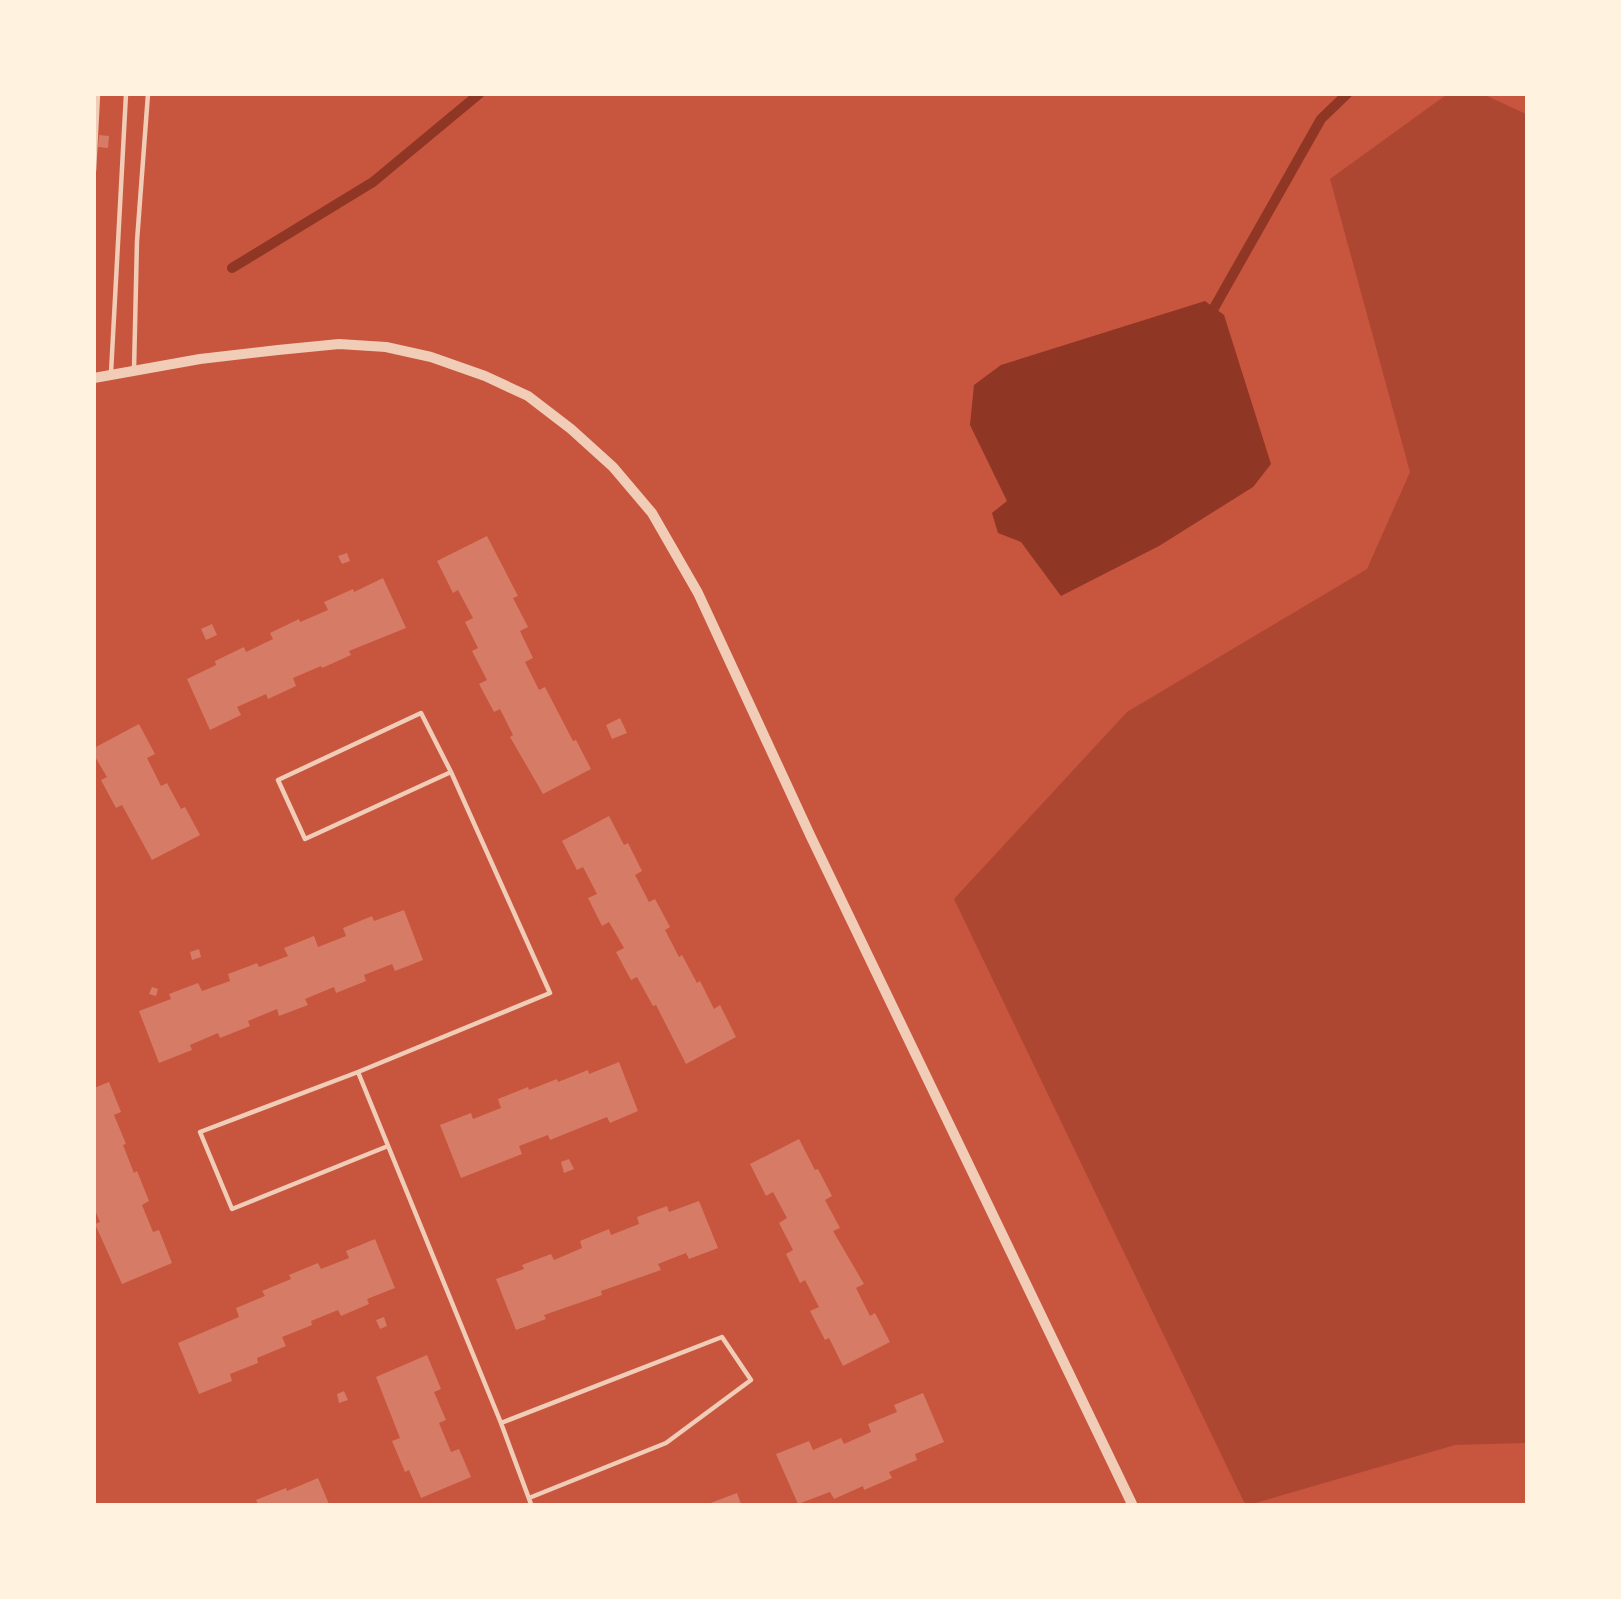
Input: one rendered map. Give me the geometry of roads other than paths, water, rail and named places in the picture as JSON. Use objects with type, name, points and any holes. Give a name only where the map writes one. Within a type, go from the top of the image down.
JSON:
[{"type":"street","points":[[94,378],[211,358],[319,346],[339,344],[386,347],[431,357],[485,376],[528,396],[571,429],[613,467],[652,513],[698,593],[811,837],[1132,1504]]},
{"type":"lane","points":[[94,171],[98,94]]},
{"type":"lane","points":[[111,375],[126,94]]},
{"type":"lane","points":[[134,370],[137,241],[148,94]]},
{"type":"lane","points":[[388,1146],[232,1209],[200,1132],[358,1072],[550,993],[451,772],[421,713],[278,780],[305,838],[451,772]]},
{"type":"lane","points":[[358,1072],[501,1424],[531,1504]]},
{"type":"lane","points":[[501,1424],[722,1336],[751,1380],[666,1443],[529,1498]]},
{"type":"waterway","points":[[232,268],[373,182],[479,94]]},
{"type":"waterway","points":[[1214,308],[1321,119],[1347,94]]}]
